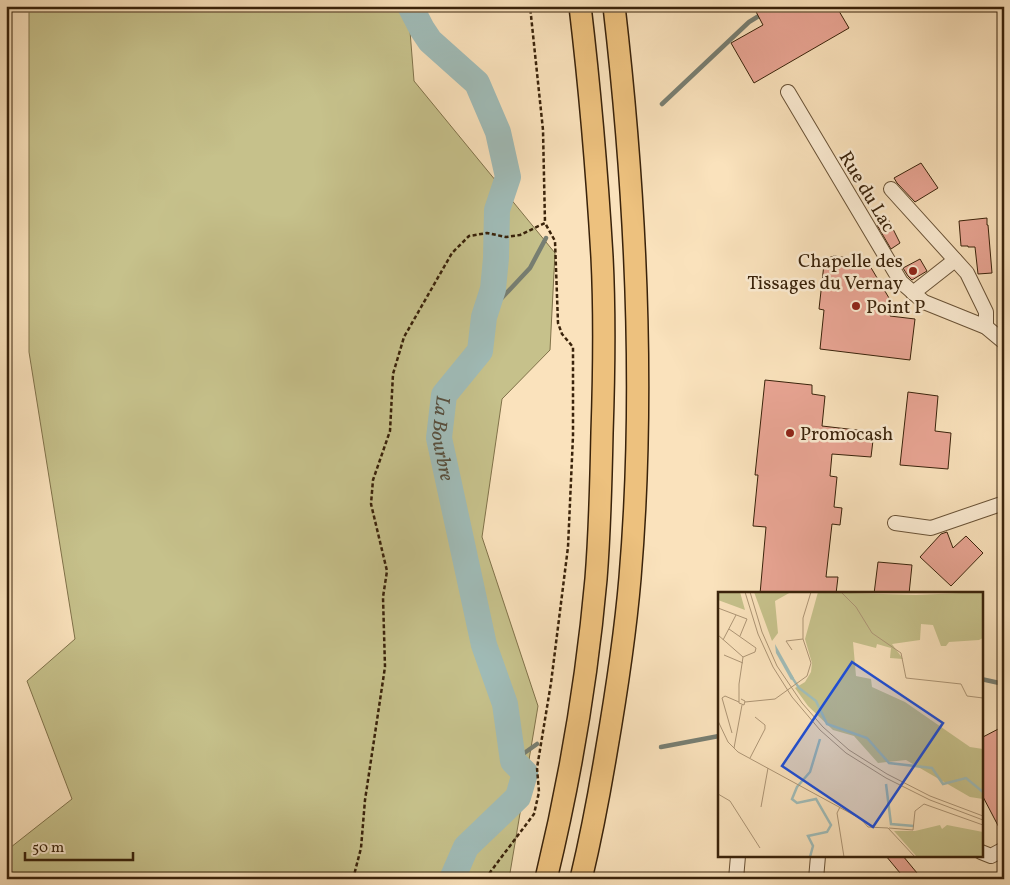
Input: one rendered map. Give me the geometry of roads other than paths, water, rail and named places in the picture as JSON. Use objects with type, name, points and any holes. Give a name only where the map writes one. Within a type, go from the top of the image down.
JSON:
[{"type":"highway","points":[[546,879],[567,786],[579,714],[596,580],[600,511],[604,379],[602,259],[594,141],[580,6]]},
{"type":"highway","points":[[581,879],[600,788],[614,703],[630,580],[634,512],[638,377],[635,257],[626,130],[614,6]]},
{"type":"lane","name":"Rue du Lac","points":[[788,92],[901,282],[924,302],[986,327],[1004,342]]},
{"type":"lane","points":[[891,189],[968,273],[986,312],[986,327]]},
{"type":"lane","points":[[913,293],[955,260]]},
{"type":"lane","points":[[895,523],[931,528],[1004,503]]},
{"type":"lane","points":[[982,852],[991,856],[1004,849]]},
{"type":"lane","points":[[736,879],[738,858]]},
{"type":"lane","points":[[816,879],[818,858]]},
{"type":"waterway","name":"La Bourbre","points":[[410,6],[430,41],[477,83],[498,132],[508,177],[497,210],[493,289],[484,317],[480,351],[444,395],[439,438],[484,645],[505,704],[513,761],[525,773],[518,797],[466,847],[452,879]]},
{"type":"waterway","points":[[662,104],[749,22],[762,14]]},
{"type":"waterway","points":[[484,317],[530,268],[546,238]]},
{"type":"waterway","points":[[982,679],[1004,684]]},
{"type":"waterway","points":[[661,747],[718,736]]},
{"type":"waterway","points":[[513,761],[537,744]]},
{"type":"place","name":"Chapelle des Tissages du Vernay","points":[[913,271]]},
{"type":"place","name":"Point P","points":[[856,306]]},
{"type":"place","name":"Promocash","points":[[790,433]]}]
